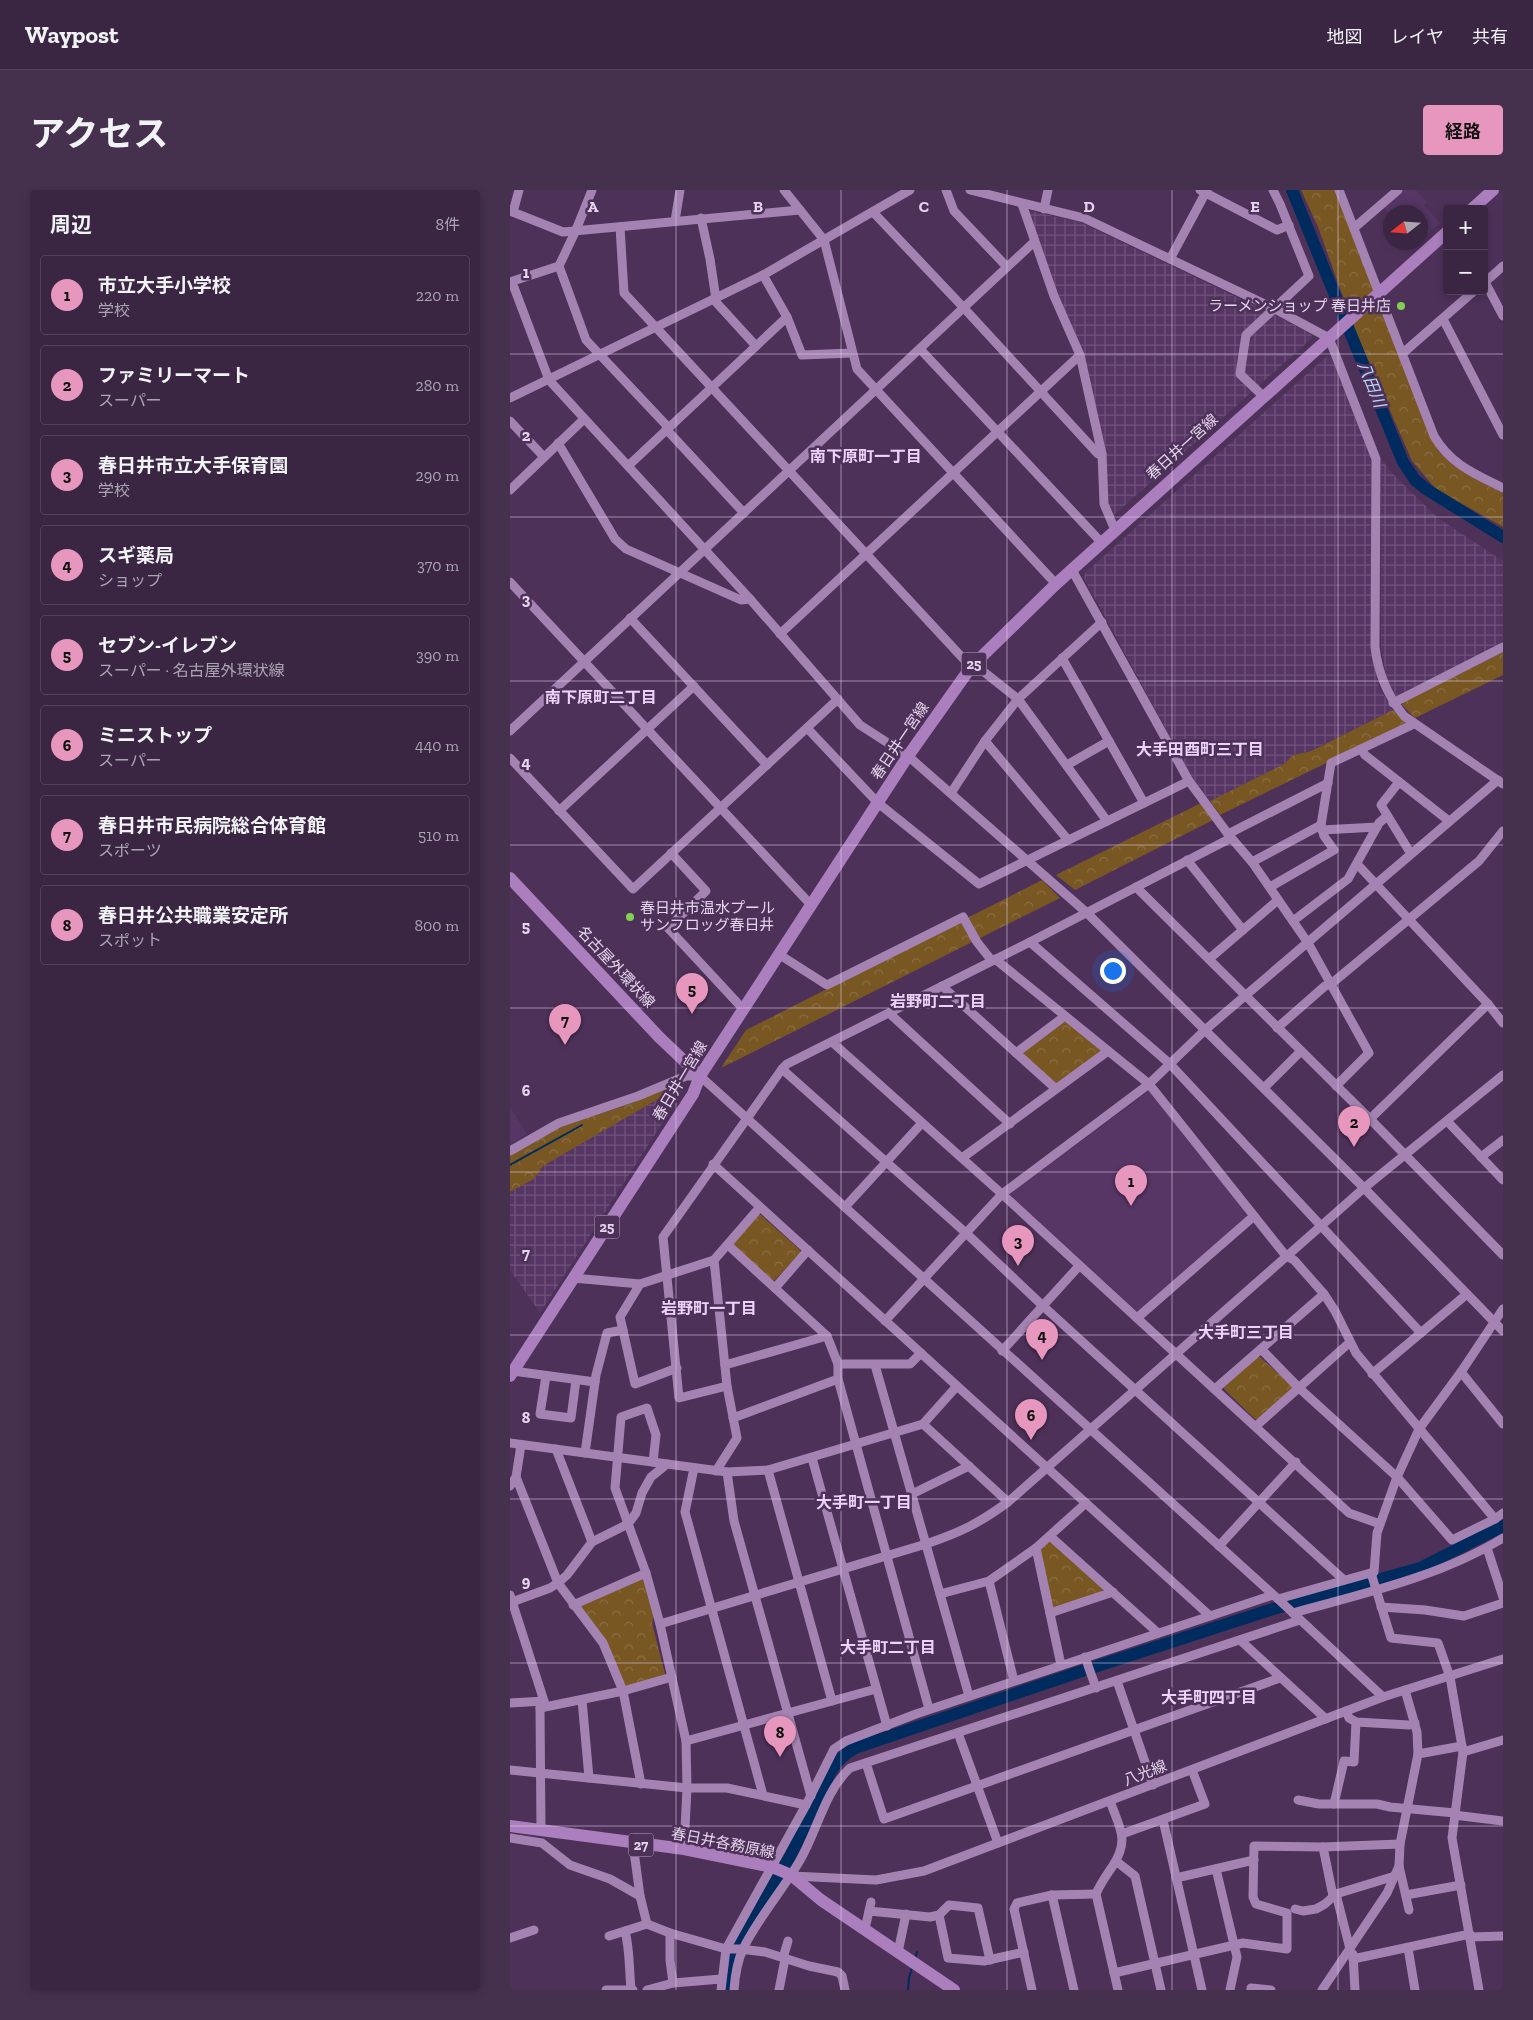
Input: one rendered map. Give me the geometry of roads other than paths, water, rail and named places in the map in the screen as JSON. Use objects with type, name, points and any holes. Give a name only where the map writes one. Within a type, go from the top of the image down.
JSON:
[{"type":"main road","points":[[1476,205],[1493,190]]},
{"type":"main road","name":"春日井一宮線","points":[[512,1373],[693,1094],[700,1076],[908,756],[972,666],[1101,542],[1443,236]]},
{"type":"main road","name":"名古屋外環状線","points":[[510,878],[659,1038],[700,1076]]},
{"type":"main road","name":"春日井各務原線","points":[[510,1826],[632,1844],[684,1849],[772,1868],[791,1876],[821,1900],[954,1990]]},
{"type":"street","points":[[519,190],[512,211],[563,232],[800,210]]},
{"type":"street","points":[[592,190],[559,266],[586,340],[744,513]]},
{"type":"street","points":[[675,221],[680,190]]},
{"type":"street","points":[[784,190],[824,240],[857,370],[1056,584]]},
{"type":"street","points":[[510,398],[763,275],[910,190]]},
{"type":"street","points":[[946,190],[954,211],[1007,267]]},
{"type":"street","points":[[885,1321],[1002,1194],[1149,1084],[1205,1030],[1449,821],[1500,782],[1404,716],[1393,703],[1384,685],[1377,666],[1375,647],[1376,459],[1333,334],[1274,310],[1084,218],[970,190]]},
{"type":"street","points":[[1044,209],[1048,190]]},
{"type":"street","points":[[1263,396],[1240,374],[1246,336],[1309,276],[1273,190]]},
{"type":"street","points":[[1340,190],[1377,294],[1403,353],[1434,436],[1441,448],[1451,459],[1503,488]]},
{"type":"street","points":[[1354,228],[1398,190]]},
{"type":"street","points":[[1170,259],[1204,191],[1277,230],[1289,225]]},
{"type":"street","points":[[1022,204],[1034,242],[1080,355],[1102,454],[1104,504],[1115,530]]},
{"type":"street","points":[[872,212],[964,307],[1098,454],[1102,454]]},
{"type":"street","points":[[702,218],[715,299],[756,346]]},
{"type":"street","points":[[620,227],[624,293],[972,666],[1018,699],[1108,821]]},
{"type":"street","points":[[510,730],[1034,242]]},
{"type":"street","points":[[559,266],[511,282],[548,380],[750,599],[860,724],[908,756],[1087,913],[1364,1188],[1503,1331]]},
{"type":"street","points":[[1488,279],[1503,266]]},
{"type":"street","points":[[763,275],[787,317],[802,355],[852,353]]},
{"type":"street","points":[[1488,288],[1503,316]]},
{"type":"street","points":[[1403,353],[1469,295]]},
{"type":"street","points":[[628,466],[787,317]]},
{"type":"street","points":[[1442,319],[1503,435]]},
{"type":"street","points":[[920,349],[1101,542]]},
{"type":"street","points":[[780,634],[1080,355]]},
{"type":"street","points":[[510,490],[584,419]]},
{"type":"street","points":[[510,421],[544,457]]},
{"type":"street","points":[[558,443],[615,539],[626,549],[741,600],[750,599]]},
{"type":"street","points":[[1072,570],[1189,781],[1229,836],[1252,862],[1308,943],[1369,1053],[1336,1086]]},
{"type":"street","points":[[510,582],[812,906]]},
{"type":"street","points":[[630,618],[766,765]]},
{"type":"street","points":[[951,793],[985,741],[1018,699],[1102,622]]},
{"type":"street","points":[[1393,703],[1503,647]]},
{"type":"street","points":[[1062,658],[1144,803]]},
{"type":"street","points":[[559,811],[694,686]]},
{"type":"street","points":[[510,758],[633,889],[838,699]]},
{"type":"street","points":[[1270,887],[1334,850],[1324,836],[1322,827],[1331,763],[1414,724]]},
{"type":"street","points":[[807,728],[878,803],[979,884],[1189,781]]},
{"type":"street","points":[[985,741],[1068,840]]},
{"type":"street","points":[[1067,765],[1109,741]]},
{"type":"street","points":[[1361,749],[1449,821]]},
{"type":"street","points":[[1399,782],[1380,806],[1411,854]]},
{"type":"street","points":[[727,1386],[679,1398],[663,1237],[782,1069],[787,1064],[1087,913],[1328,783]]},
{"type":"street","points":[[1293,921],[1348,879],[1358,865],[1377,826],[1388,816]]},
{"type":"street","points":[[1252,862],[1322,827],[1377,826]]},
{"type":"street","points":[[1278,1028],[1325,986],[1331,984],[1479,861],[1503,831]]},
{"type":"street","points":[[671,853],[706,891],[668,928],[744,1010]]},
{"type":"street","points":[[1187,860],[1243,930]]},
{"type":"street","points":[[1358,865],[1488,1004],[1503,1023]]},
{"type":"street","points":[[1136,887],[1370,1119],[1503,1255]]},
{"type":"street","points":[[1209,959],[1278,900]]},
{"type":"street","points":[[780,955],[827,985],[963,917],[977,942],[994,960],[1149,1084],[1286,1256],[1294,1260],[1324,1294],[1335,1312],[1349,1343],[1372,1374],[1494,1519]]},
{"type":"street","points":[[1030,942],[1170,1064],[1421,1333]]},
{"type":"street","points":[[942,986],[1056,1089]]},
{"type":"street","points":[[1370,1119],[1488,1004]]},
{"type":"street","points":[[889,1013],[1010,1124]]},
{"type":"street","points":[[1016,1053],[1065,1016]]},
{"type":"street","points":[[832,1042],[1002,1194],[1296,1462],[1349,1513],[1380,1524]]},
{"type":"street","points":[[962,1158],[1108,1051]]},
{"type":"street","points":[[1264,1088],[1301,1051]]},
{"type":"street","points":[[782,1069],[966,1233],[1043,1306],[1344,1580]]},
{"type":"street","points":[[660,1624],[926,1544],[958,1533],[980,1522],[1008,1502],[1364,1188],[1503,1075]]},
{"type":"street","points":[[510,1151],[559,1123],[638,1096],[686,1076],[700,1076],[1276,1597],[1383,1697]]},
{"type":"street","points":[[1447,1121],[1503,1180]]},
{"type":"street","points":[[846,1207],[922,1123]]},
{"type":"street","points":[[1481,1157],[1503,1140]]},
{"type":"street","points":[[713,1164],[1210,1616]]},
{"type":"street","points":[[573,1278],[640,1284],[714,1260],[760,1207]]},
{"type":"street","points":[[1137,1318],[1254,1216]]},
{"type":"street","points":[[728,1245],[827,1336],[838,1364],[838,1379],[855,1444],[930,1709]]},
{"type":"street","points":[[775,1288],[808,1250]]},
{"type":"street","points":[[714,1260],[727,1386],[737,1438],[716,1471]]},
{"type":"street","points":[[1002,1351],[1079,1266]]},
{"type":"street","points":[[640,1284],[620,1317],[635,1384],[677,1368]]},
{"type":"street","points":[[1215,1389],[1324,1294]]},
{"type":"street","points":[[1372,1374],[1467,1294]]},
{"type":"street","points":[[1479,1990],[1452,1838],[1463,1749],[1450,1677],[1438,1643],[1391,1638],[1372,1575],[1374,1572],[1376,1533],[1397,1477],[1419,1429],[1462,1372],[1494,1320],[1503,1309]]},
{"type":"street","points":[[585,1453],[595,1382],[606,1333],[623,1330]]},
{"type":"street","points":[[725,1365],[827,1336]]},
{"type":"street","points":[[1256,1426],[1349,1343]]},
{"type":"street","points":[[1261,1349],[1299,1388],[1397,1477],[1452,1540],[1494,1519],[1503,1512]]},
{"type":"street","points":[[838,1364],[910,1364],[920,1353]]},
{"type":"street","points":[[875,1365],[969,1696]]},
{"type":"street","points":[[1462,1372],[1503,1424]]},
{"type":"street","points":[[512,1373],[595,1382]]},
{"type":"street","points":[[546,1376],[540,1414],[571,1418],[576,1380]]},
{"type":"street","points":[[733,1418],[838,1379]]},
{"type":"street","points":[[510,1443],[716,1471],[768,1470],[923,1424],[957,1386]]},
{"type":"street","points":[[653,1462],[656,1435],[648,1408],[621,1417],[615,1488],[646,1573],[660,1624],[686,1741],[687,1788],[684,1849]]},
{"type":"street","points":[[923,1424],[1008,1502]]},
{"type":"street","points":[[510,1486],[516,1477],[521,1445]]},
{"type":"street","points":[[556,1449],[592,1542]]},
{"type":"street","points":[[812,1458],[887,1726]]},
{"type":"street","points":[[1219,1546],[1296,1462]]},
{"type":"street","points":[[541,1830],[542,1704],[511,1599],[550,1588],[567,1575],[592,1542],[628,1524],[636,1513],[642,1493],[651,1477],[667,1464]]},
{"type":"street","points":[[912,1494],[969,1466]]},
{"type":"street","points":[[694,1468],[685,1512],[763,1795]]},
{"type":"street","points":[[768,1470],[832,1701]]},
{"type":"street","points":[[728,1472],[734,1521],[788,1713],[808,1801]]},
{"type":"street","points":[[516,1477],[558,1582],[603,1643],[623,1691],[641,1784]]},
{"type":"street","points":[[940,1594],[989,1581],[1036,1548],[1086,1503]]},
{"type":"street","points":[[1050,1536],[1158,1633]]},
{"type":"street","points":[[1293,1613],[1424,1576],[1487,1548],[1503,1538]]},
{"type":"street","points":[[1036,1548],[1061,1665]]},
{"type":"street","points":[[1487,1548],[1503,1597]]},
{"type":"street","points":[[573,1604],[646,1573]]},
{"type":"street","points":[[721,1990],[721,1979],[728,1949],[821,1778],[834,1749],[846,1741],[930,1709],[1061,1665],[1086,1659],[1210,1616],[1276,1597],[1372,1575]]},
{"type":"street","points":[[989,1581],[1014,1681]]},
{"type":"street","points":[[1050,1613],[1113,1592]]},
{"type":"street","points":[[1382,1607],[1425,1610],[1464,1616],[1503,1603]]},
{"type":"street","points":[[734,1990],[741,1949],[776,1894],[791,1876],[835,1783],[850,1768],[1300,1620]]},
{"type":"street","points":[[510,1629],[520,1626]]},
{"type":"street","points":[[1240,1640],[1326,1719]]},
{"type":"street","points":[[1086,1659],[1095,1686]]},
{"type":"street","name":"八光線","points":[[791,1876],[876,1880],[924,1871],[1383,1697],[1503,1659]]},
{"type":"street","points":[[510,1703],[542,1704],[582,1700],[672,1677]]},
{"type":"street","points":[[866,1763],[884,1819],[1280,1678]]},
{"type":"street","points":[[1117,1681],[1153,1785]]},
{"type":"street","points":[[686,1741],[876,1689]]},
{"type":"street","points":[[1405,1690],[1415,1723],[1418,1743],[1418,1754],[1400,1844],[1399,1866],[1409,1910]]},
{"type":"street","points":[[582,1700],[589,1778]]},
{"type":"street","points":[[1346,1711],[1349,1718],[1356,1722],[1409,1725],[1415,1723]]},
{"type":"street","points":[[1334,1804],[1344,1761],[1354,1762],[1356,1722]]},
{"type":"street","points":[[958,1733],[998,1843]]},
{"type":"street","points":[[1418,1754],[1463,1749],[1503,1740]]},
{"type":"street","points":[[510,1770],[687,1788],[727,1788],[808,1801]]},
{"type":"street","points":[[1122,1834],[1205,1804],[1192,1770]]},
{"type":"street","points":[[821,1778],[835,1783]]},
{"type":"street","points":[[1298,1800],[1319,1804],[1377,1804],[1503,1821]]},
{"type":"street","points":[[1110,1801],[1122,1834],[1122,1850],[1096,1894],[1118,1990]]},
{"type":"street","points":[[1162,1820],[1202,1990]]},
{"type":"street","points":[[510,1838],[542,1843],[570,1865],[610,1879],[640,1896]]},
{"type":"street","points":[[632,1844],[640,1896],[647,1924]]},
{"type":"street","points":[[1114,1973],[1243,1943],[1287,1949],[1287,1913],[1256,1904],[1254,1897],[1254,1846],[1323,1847],[1400,1844]]},
{"type":"street","points":[[1323,1847],[1335,1896],[1351,1948],[1355,1990]]},
{"type":"street","points":[[1176,1878],[1254,1860]]},
{"type":"street","points":[[1116,1861],[1135,1876],[1161,1990]]},
{"type":"street","points":[[1322,1990],[1387,1893],[1399,1866]]},
{"type":"street","points":[[1216,1869],[1237,1957],[1230,1990]]},
{"type":"street","points":[[1295,1909],[1303,1911],[1316,1909],[1335,1896],[1394,1876]]},
{"type":"street","points":[[1406,1895],[1461,1885]]},
{"type":"street","points":[[1032,1990],[1014,1909],[1017,1903],[1052,1896],[1096,1894]]},
{"type":"street","points":[[1052,1896],[1074,1990]]},
{"type":"street","points":[[865,1929],[870,1906],[906,1914],[930,1916],[939,1915],[949,1905],[978,1908],[990,1960]]},
{"type":"street","points":[[898,1952],[906,1914]]},
{"type":"street","points":[[939,1915],[948,1958],[984,1962],[1024,1952]]},
{"type":"street","points":[[609,1936],[647,1924],[670,1934],[728,1949],[765,1952],[838,1972],[842,1976],[844,1990]]},
{"type":"street","points":[[510,1938],[534,1930]]},
{"type":"street","points":[[606,1990],[632,1989],[628,1961],[630,1951],[625,1931]]},
{"type":"street","points":[[670,1934],[671,1986]]},
{"type":"street","points":[[1353,1959],[1470,1936],[1503,1936]]},
{"type":"street","points":[[779,1990],[788,1942]]},
{"type":"street","points":[[1408,1948],[1415,1990]]},
{"type":"street","points":[[647,1990],[721,1979]]},
{"type":"street","points":[[1251,1990],[1251,1988],[1271,1990]]},
{"type":"waterway","name":"八田川","points":[[1292,190],[1403,462],[1415,480],[1426,489],[1503,537]]},
{"type":"waterway","points":[[510,1165],[582,1125]]},
{"type":"waterway","points":[[728,1990],[728,1975],[733,1953],[742,1935],[790,1857],[830,1773],[835,1765],[855,1748],[1270,1610],[1420,1568],[1503,1526]]},
{"type":"waterway","points":[[915,1959],[917,1952]]},
{"type":"waterway","points":[[908,1990],[912,1968]]},
{"type":"place","name":"ラーメンショップ 春日井店","points":[[1401,306]]},
{"type":"place","name":"春日井市温水プール サンフロッグ春日井","points":[[630,917]]},
{"type":"place","name":"セブン-イレブン","points":[[692,1014]]},
{"type":"place","name":"春日井市民病院総合体育館","points":[[565,1045]]},
{"type":"place","name":"ファミリーマート","points":[[1354,1147]]},
{"type":"place","name":"市立大手小学校","points":[[1131,1206]]},
{"type":"place","name":"春日井市立大手保育園","points":[[1018,1266]]},
{"type":"place","name":"スギ薬局","points":[[1042,1360]]},
{"type":"place","name":"ミニストップ","points":[[1031,1440]]},
{"type":"place","name":"春日井公共職業安定所","points":[[780,1757]]},
{"type":"district","name":"南下原町一丁目","points":[[866,456]]},
{"type":"district","name":"南下原町二丁目","points":[[601,697]]},
{"type":"district","name":"大手田酉町三丁目","points":[[1200,749]]},
{"type":"district","name":"岩野町二丁目","points":[[938,1001]]},
{"type":"district","name":"岩野町一丁目","points":[[709,1308]]},
{"type":"district","name":"大手町三丁目","points":[[1246,1332]]},
{"type":"district","name":"大手町一丁目","points":[[864,1502]]},
{"type":"district","name":"大手町二丁目","points":[[888,1647]]},
{"type":"district","name":"大手町四丁目","points":[[1209,1697]]}]
